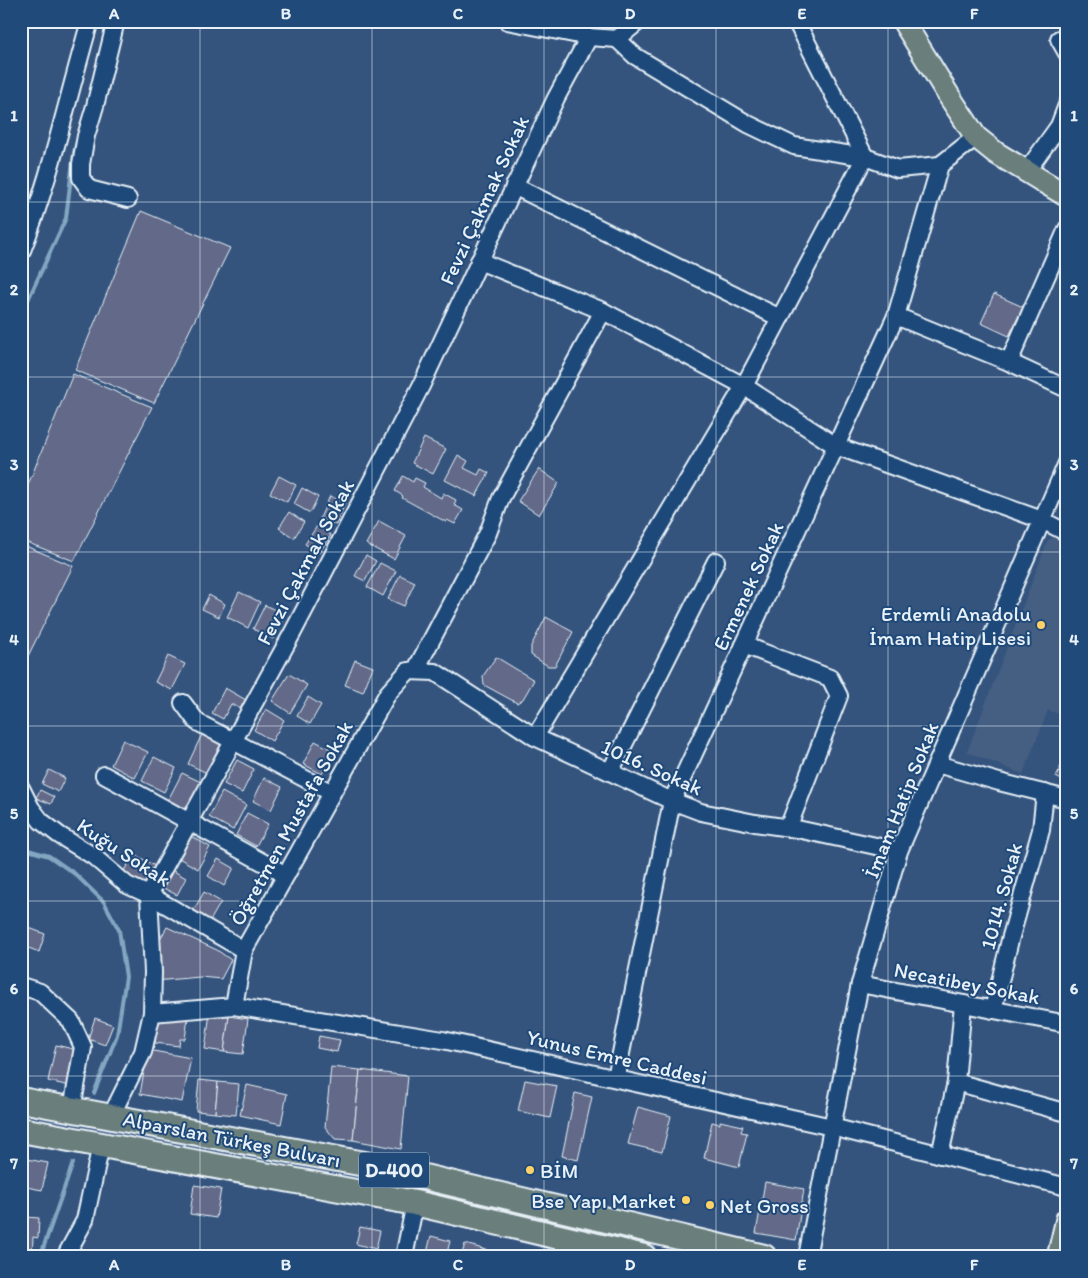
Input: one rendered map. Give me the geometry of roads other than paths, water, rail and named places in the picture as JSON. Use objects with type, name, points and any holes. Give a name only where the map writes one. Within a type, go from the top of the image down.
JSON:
[{"type":"highway","name":"Alparslan Türkeş Bulvarı","points":[[21,1100],[386,1168],[764,1257]]},
{"type":"highway","name":"Alparslan Türkeş Bulvarı","points":[[21,1130],[415,1203],[644,1257]]},
{"type":"main road","points":[[903,21],[976,137],[996,153],[1067,196]]},
{"type":"main road","points":[[1058,1257],[1067,1219]]},
{"type":"street","points":[[21,253],[35,217],[51,165],[90,21]]},
{"type":"street","points":[[116,21],[86,136],[81,164],[81,178],[90,189],[128,199]]},
{"type":"street","points":[[507,21],[540,24],[590,37],[616,39],[635,56],[748,124],[794,146],[866,157],[898,169],[940,165],[976,137]]},
{"type":"street","points":[[616,39],[639,21]]},
{"type":"street","points":[[796,21],[866,157]]},
{"type":"street","name":"Fevzi Çakmak Sokak","points":[[149,895],[293,632],[421,386],[556,98],[590,37]]},
{"type":"street","points":[[1026,172],[1060,126],[1067,105]]},
{"type":"street","points":[[535,737],[744,386],[866,157]]},
{"type":"street","name":"Ermenek Sokak","points":[[616,1078],[672,801],[896,316],[940,165]]},
{"type":"street","points":[[514,186],[780,318]]},
{"type":"street","points":[[1009,362],[1067,229]]},
{"type":"street","points":[[479,261],[603,312],[744,386],[836,446],[1042,520],[1067,533]]},
{"type":"street","name":"Öğretmen Mustafa Sokak","points":[[234,1006],[244,950],[388,693],[411,671],[488,533],[501,498],[603,312]]},
{"type":"street","points":[[896,316],[1009,362],[1067,389]]},
{"type":"street","name":"İmam Hatip Sokak","points":[[807,1257],[860,984],[899,851],[1067,463]]},
{"type":"street","points":[[610,772],[716,562]]},
{"type":"street","points":[[744,645],[830,678],[839,696],[788,828]]},
{"type":"street","name":"1016. Sokak","points":[[411,671],[435,672],[535,737],[672,801],[701,812],[899,851]]},
{"type":"street","points":[[184,703],[197,722],[332,793]]},
{"type":"street","points":[[937,764],[1067,799]]},
{"type":"street","points":[[104,775],[286,876]]},
{"type":"street","name":"Kuğu Sokak","points":[[21,788],[30,808],[59,836],[93,856],[127,885],[149,895],[244,950]]},
{"type":"street","name":"1014. Sokak","points":[[993,1010],[1010,940],[1041,830],[1045,793]]},
{"type":"street","points":[[111,1116],[143,1052],[152,1013],[153,972],[149,895]]},
{"type":"street","name":"Necatibey Sokak","points":[[860,984],[1067,1024]]},
{"type":"street","points":[[21,986],[40,992],[71,1021],[83,1047],[72,1109]]},
{"type":"street","points":[[940,1155],[956,1082],[963,1004]]},
{"type":"street","name":"Yunus Emre Caddesi","points":[[152,1013],[234,1006],[443,1040],[832,1127],[1067,1187]]},
{"type":"street","points":[[956,1082],[1067,1113]]},
{"type":"street","points":[[65,1257],[85,1220],[101,1145]]},
{"type":"street","points":[[404,1257],[415,1203]]},
{"type":"waterway","points":[[21,315],[66,218],[77,141]]},
{"type":"waterway","points":[[21,848],[49,856],[75,874],[104,902],[119,930],[126,977],[117,1035],[94,1093]]},
{"type":"waterway","points":[[40,1257],[73,1163]]},
{"type":"place","name":"Erdemli Anadolu İmam Hatip Lisesi","points":[[1041,625]]},
{"type":"place","name":"BİM","points":[[530,1170]]},
{"type":"place","name":"Bse Yapı Market","points":[[686,1200]]},
{"type":"place","name":"Net Gross","points":[[710,1205]]}]
